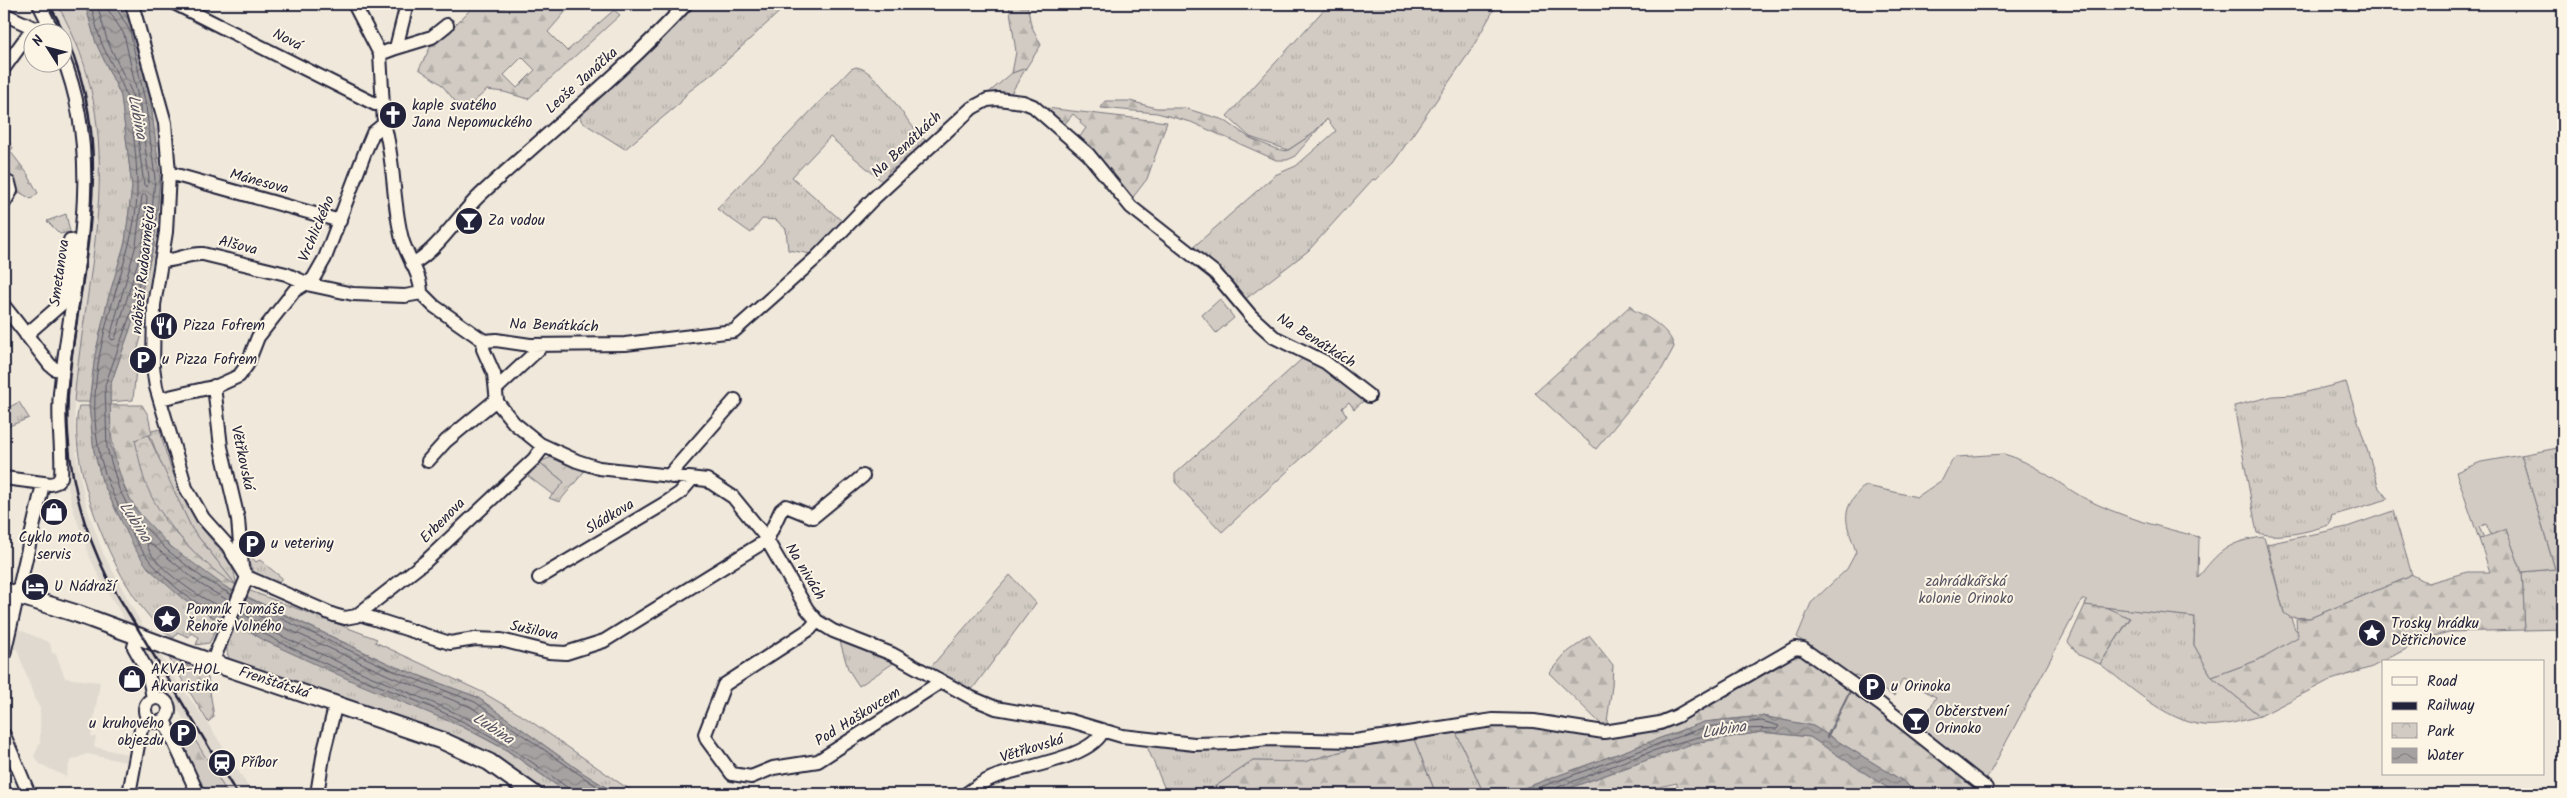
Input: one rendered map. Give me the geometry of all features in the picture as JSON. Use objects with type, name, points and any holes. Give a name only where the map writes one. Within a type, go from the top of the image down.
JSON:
[{"type":"main road","name":"Frenštátská","points":[[11,593],[212,663],[410,728],[470,753],[512,777],[534,794]]},
{"type":"street","points":[[39,4],[48,22]]},
{"type":"street","name":"nábřeží Rudoarmějců","points":[[132,4],[165,123],[169,174],[166,232],[154,305],[152,367],[186,488],[203,518],[228,546],[244,578]]},
{"type":"street","name":"Nová","points":[[176,4],[375,104],[383,102]]},
{"type":"street","points":[[354,4],[380,54],[384,124],[389,142],[402,238],[421,283],[421,293],[434,306],[484,341]]},
{"type":"street","points":[[396,48],[407,4]]},
{"type":"street","name":"Leoše Janáčka","points":[[412,264],[477,199],[620,68],[686,4]]},
{"type":"street","points":[[4,14],[22,23]]},
{"type":"street","points":[[380,54],[432,37],[447,24]]},
{"type":"street","points":[[4,68],[22,43]]},
{"type":"street","name":"Smetanova","points":[[43,484],[54,484],[61,477],[58,407],[69,300],[82,228],[86,174],[82,122],[75,89],[68,72]]},
{"type":"street","name":"Na Benátkách","points":[[484,341],[540,345],[625,344],[734,331],[816,258],[947,128],[972,108],[987,100],[1003,99],[1023,102],[1045,116],[1088,154],[1131,207],[1215,273],[1251,316],[1274,337],[1325,362],[1369,396]]},
{"type":"street","name":"Vrchlického","points":[[160,399],[214,386],[239,376],[247,365],[258,337],[294,291],[313,279],[325,258],[373,133],[384,124]]},
{"type":"street","name":"Mánesova","points":[[169,174],[340,221]]},
{"type":"street","points":[[4,203],[11,191],[9,183]]},
{"type":"street","points":[[26,335],[69,300],[63,293],[70,240]]},
{"type":"street","name":"Alšova","points":[[162,261],[170,261],[194,254],[203,254],[286,274],[306,282]]},
{"type":"street","points":[[306,282],[353,294],[405,296],[421,293]]},
{"type":"street","points":[[4,306],[8,319],[26,335],[50,365],[55,369],[63,370]]},
{"type":"street","name":"Na nivách","points":[[484,341],[483,349],[494,374],[496,394],[514,423],[544,446],[577,461],[599,468],[707,480],[733,497],[767,540],[807,609],[817,621],[833,631],[892,654],[996,708],[1071,721],[1144,740],[1194,744],[1233,743],[1267,739],[1355,741],[1493,720],[1534,720],[1604,732],[1660,723],[1677,716],[1794,648],[1803,649],[1880,704],[1986,788]]},
{"type":"street","points":[[428,461],[540,349],[540,345]]},
{"type":"street","name":"Větřkovská","points":[[214,386],[220,447],[238,519],[244,578]]},
{"type":"street","points":[[672,477],[672,472],[735,400]]},
{"type":"street","name":"Erbenova","points":[[359,614],[426,560],[544,446]]},
{"type":"street","points":[[767,540],[786,506],[813,517],[862,476]]},
{"type":"street","points":[[4,478],[43,484],[11,593],[4,654]]},
{"type":"street","name":"Sládkova","points":[[539,578],[667,502],[680,493],[692,479]]},
{"type":"street","points":[[222,541],[233,542],[240,536]]},
{"type":"street","name":"Sušilova","points":[[359,614],[450,643],[472,639],[501,640],[560,653],[604,641],[767,540]]},
{"type":"street","points":[[212,663],[244,578],[340,616],[349,618],[359,614]]},
{"type":"street","name":"Pod Haškovcem","points":[[817,621],[810,629],[724,685],[705,734],[707,740],[732,774],[751,776],[773,768],[818,761],[942,681]]},
{"type":"street","points":[[137,636],[134,647],[148,672],[153,698],[145,708],[149,720]]},
{"type":"street","points":[[149,720],[156,722],[164,720],[169,714],[168,704],[161,698],[153,698]]},
{"type":"street","points":[[318,794],[324,751],[336,703]]},
{"type":"street","points":[[129,794],[141,729],[149,720]]},
{"type":"street","points":[[164,720],[198,794]]},
{"type":"street","name":"Větřkovská","points":[[966,794],[993,777],[1056,761],[1084,748],[1101,736],[1103,730]]},
{"type":"street","points":[[4,735],[29,794]]},
{"type":"shaded area","points":[[41,4],[57,4],[66,22],[51,22]]},
{"type":"shaded area","points":[[72,34],[90,87],[100,141],[100,198],[74,404],[77,459],[86,505],[103,553],[135,612],[171,673],[207,722],[253,794],[228,794],[102,582],[90,558],[73,509],[67,483],[61,434],[84,224],[71,72]]},
{"type":"shaded area","points":[[18,629],[50,643],[52,653],[56,654],[65,678],[100,682],[91,737],[96,737],[94,747],[127,754],[126,762],[87,754],[70,761],[66,777],[40,764],[34,756],[40,743],[40,708],[35,700],[17,649],[13,649]]},
{"type":"green space","points":[[57,4],[85,4],[96,43],[121,96],[132,187],[125,242],[107,303],[95,355],[89,402],[74,402],[94,250],[99,151],[93,102],[80,53],[72,36],[72,22],[65,22]]},
{"type":"green space","points":[[118,4],[126,4],[135,29]]},
{"type":"green space","points":[[476,4],[572,4],[548,32],[567,51],[614,10],[620,15],[528,99],[504,92],[487,90],[463,111],[441,84],[419,69],[434,40],[451,29]],"holes":[[[522,57],[535,70],[517,88],[504,75]]]},
{"type":"green space","points":[[690,4],[788,4],[713,73],[687,93],[680,103],[625,149],[582,122],[581,112]]},
{"type":"green space","points":[[1009,4],[1027,4],[1031,25],[1041,45],[1026,68],[1012,73],[1016,52]]},
{"type":"green space","points":[[1329,4],[1497,4],[1471,50],[1393,163],[1375,180],[1373,179],[1308,251],[1243,301],[1190,250],[1275,175],[1296,166],[1336,131],[1327,119],[1311,135],[1288,150],[1250,137],[1227,116]]},
{"type":"green space","points":[[135,31],[150,78],[161,122],[164,173],[162,231],[148,312],[138,348],[133,400],[109,402],[110,386],[136,312],[154,245],[160,178],[151,105]]},
{"type":"green space","points":[[856,67],[865,70],[873,77],[925,140],[902,164],[890,170],[883,182],[830,137],[792,177],[843,222],[811,254],[788,250],[786,229],[776,220],[762,219],[751,233],[717,209],[851,69]]},
{"type":"green space","points":[[1026,68],[1010,95],[986,95],[1012,73]]},
{"type":"green space","points":[[1105,101],[1130,101],[1156,108],[1184,108],[1224,120],[1250,138],[1276,149],[1287,151],[1311,135],[1327,119],[1294,157],[1287,160],[1276,160],[1191,122],[1157,113],[1101,108]]},
{"type":"green space","points":[[1046,108],[1167,122],[1147,179],[1130,201],[1048,113]],"holes":[[[1073,114],[1081,121],[1080,123],[1086,128],[1079,138],[1064,125]]]},
{"type":"green space","points":[[4,135],[13,148],[10,151],[27,173],[38,193],[31,199],[4,183]]},
{"type":"green space","points":[[66,214],[70,232],[60,234],[47,221]]},
{"type":"green space","points":[[1220,299],[1234,318],[1216,333],[1202,315]]},
{"type":"green space","points":[[1631,305],[1633,310],[1663,329],[1674,347],[1662,369],[1596,449],[1535,393]]},
{"type":"green space","points":[[1304,357],[1337,375],[1367,398],[1354,409],[1349,402],[1342,408],[1347,416],[1222,532],[1175,482],[1175,474]]},
{"type":"green space","points":[[2346,382],[2379,488],[2388,499],[2331,516],[2332,520],[2329,525],[2311,530],[2284,535],[2257,533],[2234,406],[2273,396],[2295,395]]},
{"type":"green space","points":[[19,402],[29,418],[4,428],[4,410]]},
{"type":"green space","points":[[109,405],[142,405],[148,415],[152,434],[135,440],[165,521],[191,549],[236,585],[234,591],[215,581],[186,559],[150,526],[137,509],[127,492],[114,454]]},
{"type":"green space","points":[[79,406],[89,406],[94,451],[102,481],[118,515],[212,617],[222,619],[209,643],[196,645],[199,637],[191,633],[189,637],[177,632],[174,638],[154,622],[135,598],[117,567],[101,533],[80,463],[77,431]]},
{"type":"green space","points":[[160,429],[174,477],[202,529],[232,567],[236,585],[192,529],[165,474],[149,437],[151,431]]},
{"type":"green space","points":[[148,435],[192,529],[236,585],[224,578],[198,556],[174,529],[154,502],[144,477],[135,440]]},
{"type":"green space","points":[[2563,447],[2563,629],[2525,630],[2522,572],[2555,569],[2521,455]]},
{"type":"green space","name":"zahrádkářská kolonie Orinoko","points":[[2004,454],[2025,462],[2084,498],[2112,511],[2199,537],[2198,578],[2218,554],[2225,549],[2242,541],[2264,537],[2284,613],[2291,618],[2298,637],[2258,660],[2212,677],[2194,645],[2195,617],[2085,605],[2087,600],[2082,600],[1986,780],[1918,731],[1936,697],[1903,679],[1894,696],[1856,675],[1848,677],[1797,637],[1811,603],[1847,569],[1856,552],[1847,525],[1847,512],[1853,499],[1861,489],[1867,486],[1917,497],[1942,480],[1952,460],[1957,457]]},
{"type":"green space","points":[[2521,455],[2555,569],[2522,572],[2506,529],[2491,535],[2486,524],[2479,527],[2484,538],[2479,539],[2456,472],[2481,462]]},
{"type":"green space","points":[[552,457],[587,468],[559,502],[549,498],[564,482],[539,462]]},
{"type":"green space","points":[[539,462],[564,482],[553,495],[528,476]]},
{"type":"green space","points":[[2393,511],[2412,575],[2310,618],[2288,617],[2284,613],[2267,544],[2347,527]]},
{"type":"green space","points":[[2506,529],[2522,572],[2525,630],[2449,632],[2427,638],[2382,660],[2372,667],[2328,681],[2260,716],[2212,677],[2258,660],[2297,637],[2296,619],[2310,618],[2409,577],[2411,574],[2428,583],[2467,572],[2490,572],[2479,539]]},
{"type":"green space","points":[[247,552],[256,562],[260,560],[282,578],[278,583],[254,572],[244,555]]},
{"type":"green space","points":[[1010,575],[1036,603],[971,691],[930,668]]},
{"type":"green space","points":[[248,590],[377,639],[375,642],[482,692],[526,718],[624,786],[640,794],[617,794],[583,773],[477,697],[396,667],[246,596]]},
{"type":"green space","points":[[2085,605],[2105,607],[2130,618],[2100,664],[2079,655],[2068,642]]},
{"type":"green space","points":[[2105,607],[2195,617],[2194,645],[2212,677],[2260,716],[2239,722],[2203,725],[2175,717],[2148,701],[2100,664],[2130,619]]},
{"type":"green space","points":[[235,621],[263,640],[463,727],[506,750],[569,794],[542,794],[533,786],[232,663],[227,653],[227,642]]},
{"type":"green space","points":[[1590,636],[1613,665],[1606,729],[1549,673],[1565,654]]},
{"type":"green space","points":[[839,638],[895,662],[859,686],[848,669]]},
{"type":"green space","points":[[1798,655],[1882,713],[1988,794],[1918,794],[1903,781],[1813,726],[1762,716],[1704,722],[1508,794],[1484,794],[1455,730],[1494,723],[1625,733]]},
{"type":"green space","points":[[169,658],[204,673],[208,678],[214,717],[208,722]]},
{"type":"green space","points":[[186,725],[228,794],[205,794],[203,792],[185,747],[192,742]]},
{"type":"green space","points":[[1455,730],[1484,794],[1436,794],[1413,737]]},
{"type":"green space","points":[[1762,732],[1810,737],[1897,794],[1677,794],[1677,783],[1650,789],[1645,787],[1623,794],[1553,794],[1694,743]]},
{"type":"green space","points":[[1413,737],[1436,794],[1204,794],[1253,761],[1304,762],[1347,750],[1346,747],[1358,747]]},
{"type":"green space","points":[[1146,744],[1346,747],[1347,750],[1304,762],[1253,761],[1204,794],[1167,794]]},
{"type":"water","name":"Lubina","points":[[85,4],[118,4],[135,29],[151,105],[160,178],[154,245],[136,312],[110,386],[111,446],[124,487],[136,510],[170,546],[227,588],[396,667],[477,697],[583,773],[617,794],[569,794],[507,750],[463,727],[354,682],[263,640],[235,621],[212,617],[184,600],[148,568],[135,549],[102,481],[94,451],[89,406],[95,355],[107,303],[125,242],[132,187],[121,96],[96,43]]},
{"type":"water","name":"Lubina","points":[[1762,716],[1813,726],[1903,781],[1918,794],[1897,794],[1810,737],[1762,732],[1694,743],[1553,794],[1508,794],[1704,722]]},
{"type":"waterway","points":[[1827,737],[1851,689]]},
{"type":"railway","points":[[49,4],[68,41],[81,78],[89,115],[92,152],[93,189],[90,227],[72,353],[67,418],[72,472],[80,508],[92,544],[108,579],[237,794]]},
{"type":"place","name":"kaple svatého Jana Nepomuckého","points":[[393,115]]},
{"type":"place","name":"Za vodou","points":[[469,221]]},
{"type":"place","name":"Pizza Fofrem","points":[[164,326]]},
{"type":"place","name":"u Pizza Fofrem","points":[[143,360]]},
{"type":"place","name":"Cyklo moto servis","points":[[54,512]]},
{"type":"place","name":"u veteriny","points":[[252,544]]},
{"type":"place","name":"U Nádraží","points":[[35,587]]},
{"type":"place","name":"Pomník Tomáše Řehoře Volného","points":[[167,619]]},
{"type":"place","name":"Trosky hrádku Dětřichovice","points":[[2372,633]]},
{"type":"place","name":"AKVA-HOL Akvaristika","points":[[132,679]]},
{"type":"place","name":"u Orinoka","points":[[1872,687]]},
{"type":"place","name":"Občerstvení Orinoko","points":[[1916,721]]},
{"type":"place","name":"u kruhového objezdu","points":[[183,733]]},
{"type":"place","name":"Příbor","points":[[222,763]]}]
